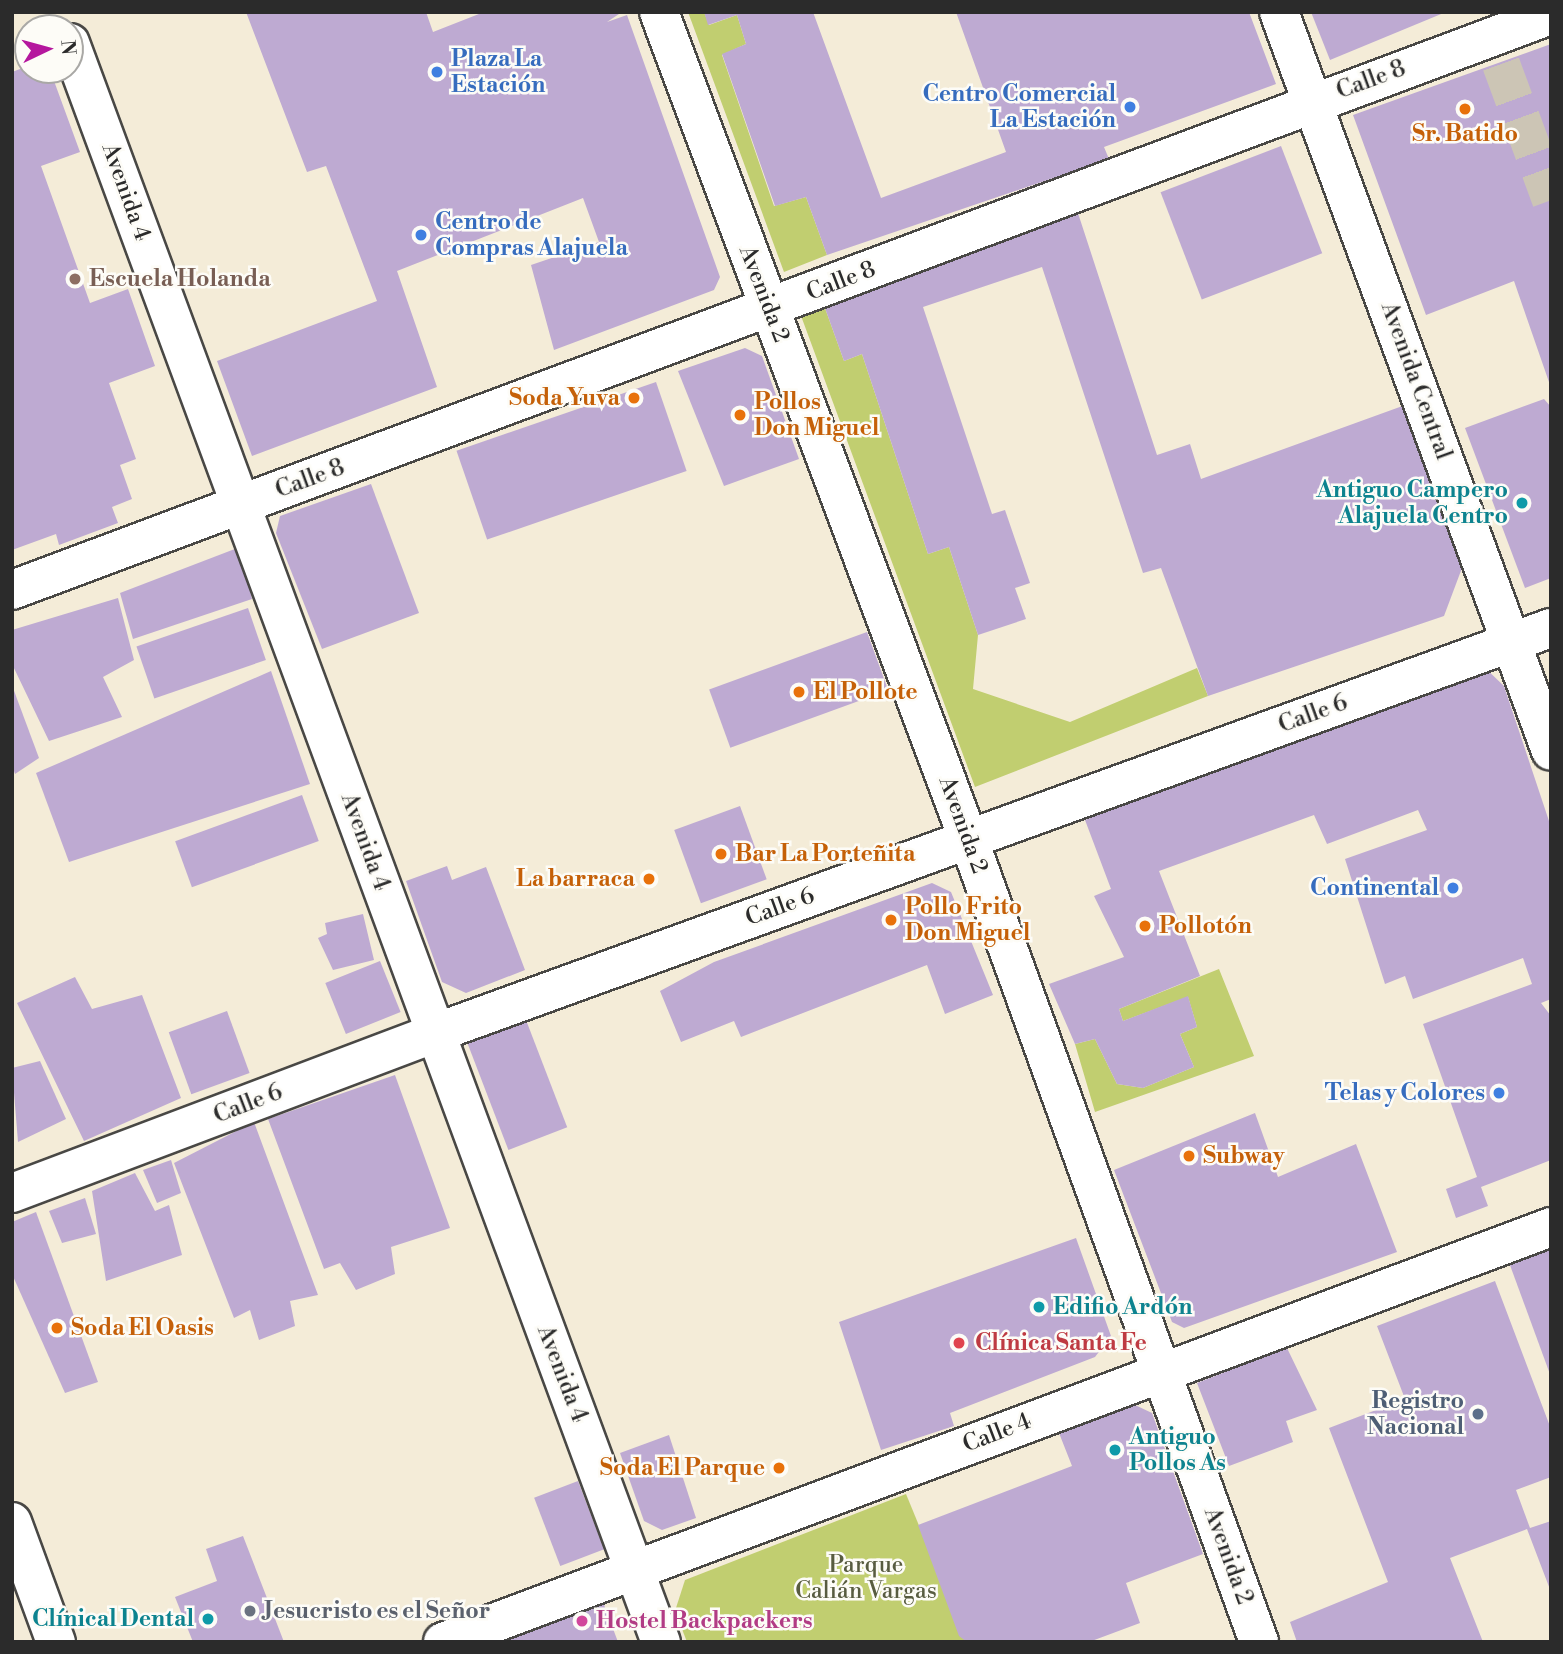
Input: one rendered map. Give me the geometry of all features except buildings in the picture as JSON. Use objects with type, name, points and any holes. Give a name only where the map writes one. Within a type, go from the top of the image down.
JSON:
[{"type":"street","name":"Avenida 2","points":[[659,12],[968,838],[1259,1642]]},
{"type":"street","name":"Avenida Central","points":[[1279,12],[1551,751]]},
{"type":"street","name":"Calle 8","points":[[12,590],[769,308],[1313,101],[1480,40],[1550,19]]},
{"type":"street","name":"Avenida 4","points":[[84,81],[661,1642]]},
{"type":"street","name":"Calle 6","points":[[12,1194],[435,1033],[1551,628]]},
{"type":"street","name":"Calle 4","points":[[443,1642],[1551,1227]]},
{"type":"street","points":[[12,1522],[56,1642]]},
{"type":"green space","points":[[688,12],[704,12],[709,25],[737,15],[746,44],[722,55],[774,206],[806,197],[827,255],[784,272]]},
{"type":"green space","points":[[821,297],[844,361],[862,354],[928,554],[949,547],[978,635],[973,689],[1070,722],[1197,668],[1208,696],[975,787],[797,305]]},
{"type":"green space","points":[[1219,969],[1254,1056],[1095,1112],[1075,1044],[1095,1039],[1117,1084],[1143,1088],[1194,1067],[1180,1034],[1197,1027],[1188,997],[1123,1021],[1119,1009]]},
{"type":"green space","name":"Parque Calián Vargas","points":[[906,1494],[967,1642],[687,1642],[675,1611],[685,1580]]},
{"type":"tunnel","points":[[1501,64],[1551,200]]},
{"type":"place","name":"Plaza La Estación","points":[[437,72]]},
{"type":"place","name":"Centro Comercial La Estación","points":[[1130,107]]},
{"type":"place","name":"Sr. Batido","points":[[1465,109]]},
{"type":"place","name":"Centro de Compras Alajuela","points":[[421,235]]},
{"type":"place","name":"Escuela Holanda","points":[[75,279]]},
{"type":"place","name":"Soda Yuva","points":[[634,398]]},
{"type":"place","name":"Pollos Don Miguel","points":[[740,415]]},
{"type":"place","name":"Antiguo Campero Alajuela Centro","points":[[1522,503]]},
{"type":"place","name":"El Pollote","points":[[799,692]]},
{"type":"place","name":"Bar La Porteñita","points":[[721,854]]},
{"type":"place","name":"La barraca","points":[[649,879]]},
{"type":"place","name":"Continental","points":[[1453,888]]},
{"type":"place","name":"Pollo Frito Don Miguel","points":[[891,920]]},
{"type":"place","name":"Pollotón","points":[[1145,926]]},
{"type":"place","name":"Telas y Colores","points":[[1499,1093]]},
{"type":"place","name":"Subway","points":[[1189,1156]]},
{"type":"place","name":"Edifio Ardón","points":[[1039,1307]]},
{"type":"place","name":"Soda El Oasis","points":[[57,1328]]},
{"type":"place","name":"Clínica Santa Fe","points":[[959,1343]]},
{"type":"place","name":"Registro Nacional","points":[[1478,1414]]},
{"type":"place","name":"Antiguo Pollos As","points":[[1115,1450]]},
{"type":"place","name":"Soda El Parque","points":[[779,1468]]},
{"type":"place","name":"Jesucristo es el Señor","points":[[250,1611]]},
{"type":"place","name":"Clínical Dental","points":[[208,1619]]},
{"type":"place","name":"Hostel Backpackers","points":[[582,1621]]}]
